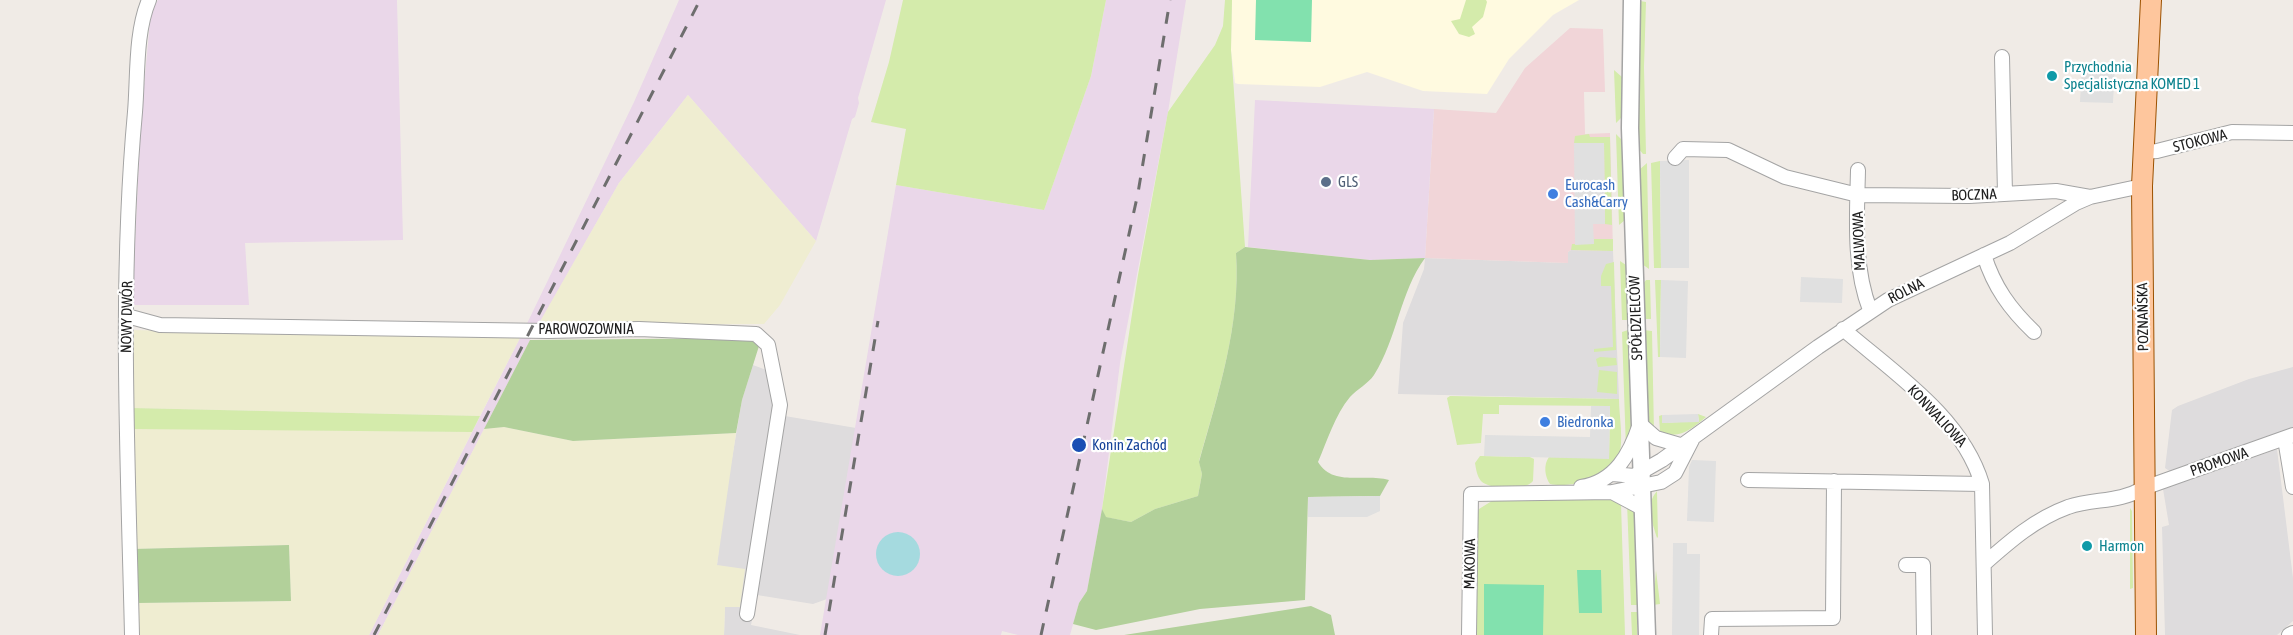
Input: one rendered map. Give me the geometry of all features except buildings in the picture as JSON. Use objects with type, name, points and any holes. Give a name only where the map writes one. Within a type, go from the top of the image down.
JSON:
[{"type":"main road","name":"POZNAŃSKA","points":[[2146,635],[2142,186],[2151,0]]},
{"type":"street","name":"NOWY DWÓR","points":[[132,635],[127,316],[130,158],[142,27],[149,0]]},
{"type":"street","name":"SPÓŁDZIELCÓW","points":[[1632,0],[1630,128],[1647,635]]},
{"type":"street","points":[[2002,57],[2005,194]]},
{"type":"street","name":"STOKOWA","points":[[2143,152],[2157,151],[2232,132],[2293,133]]},
{"type":"street","name":"BOCZNA","points":[[1675,158],[1683,149],[1728,150],[1785,177],[1858,195],[1969,196],[2056,191],[2090,197]]},
{"type":"street","name":"MALWOWA","points":[[1858,170],[1861,286],[1870,310]]},
{"type":"street","name":"ROLNA","points":[[1641,479],[1661,482],[1675,474],[1686,443],[1870,310],[1984,255],[2090,197],[2142,186]]},
{"type":"street","points":[[1984,255],[1991,279],[2011,311],[2034,332]]},
{"type":"street","name":"PAROWOZOWNIA","points":[[127,316],[160,325],[548,331],[639,329],[756,334],[768,345],[780,405],[747,614]]},
{"type":"street","name":"KONWALIOWA","points":[[1843,329],[1925,399],[1961,438],[1976,462],[1982,484],[1985,635]]},
{"type":"street","points":[[1555,492],[1587,486],[1612,474],[1632,448],[1640,424],[1656,438],[1686,443]]},
{"type":"street","points":[[2289,437],[2293,487]]},
{"type":"street","name":"PROMOWA","points":[[2144,488],[2289,437]]},
{"type":"street","points":[[1612,474],[1641,479]]},
{"type":"street","points":[[1555,492],[1612,492],[1641,479]]},
{"type":"street","points":[[1748,480],[1982,484]]},
{"type":"street","points":[[1711,635],[1712,619],[1833,618],[1834,482]]},
{"type":"street","points":[[1984,564],[2017,534],[2052,515],[2070,507],[2128,497],[2144,488]]},
{"type":"street","name":"MAKOWA","points":[[1469,635],[1471,494],[1555,492]]},
{"type":"street","points":[[1612,492],[1642,508]]},
{"type":"street","points":[[1906,566],[1923,565],[1924,635]]},
{"type":"shaded area","points":[[158,0],[397,0],[403,240],[245,243],[249,305],[132,305],[141,118],[151,11]]},
{"type":"shaded area","points":[[679,0],[886,0],[858,98],[855,117],[852,119],[816,241],[688,95],[619,183],[530,340],[378,635],[369,635],[520,338],[634,102]]},
{"type":"shaded area","points":[[1106,0],[1186,0],[1168,112],[1120,363],[1102,509],[1087,591],[1079,603],[1070,635],[1018,635],[1002,631],[1001,635],[820,635],[896,185],[1044,210],[1091,76]]},
{"type":"shaded area","points":[[1232,0],[1579,0],[1553,15],[1509,59],[1487,94],[1423,91],[1367,72],[1320,87],[1235,83],[1231,50]]},
{"type":"shaded area","points":[[1570,28],[1603,29],[1605,92],[1584,92],[1585,134],[1610,133],[1613,251],[1571,250],[1568,252],[1568,263],[1425,258],[1434,109],[1496,113],[1525,68]]},
{"type":"shaded area","points":[[2082,64],[2115,65],[2113,103],[2080,102]]},
{"type":"shaded area","points":[[688,95],[816,241],[780,305],[764,324],[538,325],[619,183]]},
{"type":"shaded area","points":[[1255,100],[1434,109],[1425,258],[1370,260],[1248,247]]},
{"type":"shaded area","points":[[1574,143],[1604,143],[1605,224],[1593,224],[1594,244],[1575,245]]},
{"type":"shaded area","points":[[1689,160],[1689,268],[1661,268],[1660,161]]},
{"type":"shaded area","points":[[1571,250],[1613,251],[1619,399],[1398,394],[1403,323],[1424,269],[1425,258],[1567,263],[1568,252]]},
{"type":"shaded area","points":[[1801,277],[1843,279],[1842,303],[1800,302]]},
{"type":"shaded area","points":[[1661,280],[1688,281],[1686,358],[1660,357]]},
{"type":"shaded area","points":[[131,330],[520,338],[480,416],[132,408]]},
{"type":"shaded area","points":[[753,365],[769,371],[774,392],[773,414],[856,428],[827,599],[813,604],[757,595],[751,625],[800,635],[724,635],[725,606],[717,565],[724,505],[742,400]]},
{"type":"shaded area","points":[[2293,367],[2293,431],[2171,472],[2165,468],[2172,410],[2249,379]]},
{"type":"shaded area","points":[[1591,406],[1610,406],[1609,459],[1484,456],[1485,435],[1590,437]]},
{"type":"shaded area","points":[[1698,414],[1699,422],[1662,423],[1662,415]]},
{"type":"shaded area","points":[[504,427],[573,441],[736,433],[717,565],[745,569],[740,607],[725,607],[724,635],[378,635],[484,429]]},
{"type":"shaded area","points":[[132,429],[472,432],[369,635],[139,635],[137,603],[291,601],[289,545],[133,549]]},
{"type":"shaded area","points":[[2277,449],[2293,578],[2293,621],[2277,635],[2165,635],[2162,527],[2169,525],[2163,489]]},
{"type":"shaded area","points":[[1692,460],[1716,461],[1714,522],[1687,521],[1689,467]]},
{"type":"shaded area","points":[[1380,496],[1380,511],[1367,517],[1308,517],[1308,497]]},
{"type":"shaded area","points":[[1673,543],[1687,543],[1687,554],[1700,554],[1699,635],[1672,635]]},
{"type":"green space","points":[[903,0],[1106,0],[1091,76],[1044,210],[896,185],[906,129],[871,122],[889,62]]},
{"type":"green space","points":[[1225,0],[1232,0],[1231,50],[1245,247],[1236,253],[1237,280],[1232,332],[1199,461],[1202,474],[1198,496],[1155,509],[1131,522],[1105,517],[1102,509],[1138,275],[1168,112],[1215,45],[1223,26]]},
{"type":"green space","points":[[1256,0],[1312,0],[1311,42],[1255,40]]},
{"type":"green space","points":[[1466,0],[1486,0],[1487,2],[1483,17],[1472,27],[1475,34],[1469,37],[1459,34],[1451,21],[1460,19]]},
{"type":"green space","points":[[1640,1],[1646,2],[1644,67],[1646,154],[1638,148]]},
{"type":"green space","points":[[1614,70],[1622,77],[1621,118],[1616,123]]},
{"type":"green space","points":[[1589,134],[1590,137],[1610,137],[1612,225],[1605,224],[1604,143],[1574,143],[1575,136]]},
{"type":"green space","points":[[1616,134],[1623,141],[1625,220],[1619,225]]},
{"type":"green space","points":[[1660,161],[1661,268],[1654,268],[1651,163]]},
{"type":"green space","points":[[1647,163],[1649,269],[1642,264],[1639,170]]},
{"type":"green space","points":[[1594,239],[1613,239],[1613,251],[1571,250],[1572,244],[1593,244]]},
{"type":"green space","points":[[1245,247],[1370,260],[1425,258],[1404,300],[1382,361],[1372,378],[1345,404],[1318,462],[1324,470],[1340,477],[1389,480],[1380,496],[1308,497],[1305,600],[1200,609],[1096,630],[1073,624],[1079,603],[1087,591],[1102,509],[1106,517],[1131,522],[1155,509],[1198,496],[1202,474],[1199,462],[1232,332],[1237,280],[1236,253]]},
{"type":"green space","points":[[1620,261],[1626,265],[1628,320],[1622,320]]},
{"type":"green space","points":[[1614,262],[1616,350],[1594,352],[1594,349],[1613,347],[1611,286],[1601,286],[1601,276],[1606,264]]},
{"type":"green space","points":[[1646,280],[1650,280],[1651,319],[1644,319],[1643,284]]},
{"type":"green space","points":[[1655,280],[1661,280],[1660,357],[1658,357]]},
{"type":"green space","points":[[1628,330],[1631,431],[1626,450],[1622,332]]},
{"type":"green space","points":[[1644,330],[1652,331],[1654,432],[1647,423]]},
{"type":"green space","points":[[748,338],[759,346],[742,400],[736,433],[573,441],[504,427],[484,429],[530,340]]},
{"type":"green space","points":[[1616,358],[1617,365],[1598,367],[1596,359]]},
{"type":"green space","points":[[1599,370],[1617,372],[1617,394],[1597,392]]},
{"type":"green space","points":[[1450,396],[1619,399],[1621,435],[1619,456],[1608,470],[1590,480],[1568,485],[1550,484],[1545,471],[1549,457],[1609,458],[1610,406],[1499,405],[1499,414],[1483,414],[1481,443],[1457,445],[1447,398]]},
{"type":"green space","points":[[132,408],[480,416],[472,432],[132,429]]},
{"type":"green space","points":[[1698,414],[1706,417],[1685,432],[1674,435],[1660,432],[1659,416],[1662,415],[1662,423],[1699,421]]},
{"type":"green space","points":[[1480,456],[1530,457],[1534,459],[1533,481],[1515,488],[1499,488],[1485,484],[1478,475],[1475,463]]},
{"type":"green space","points":[[1657,491],[1658,537],[1657,538],[1650,508]]},
{"type":"green space","points":[[1606,496],[1621,503],[1625,635],[1475,635],[1476,519],[1479,509],[1495,499]]},
{"type":"green space","points":[[1627,503],[1634,513],[1638,605],[1631,605]]},
{"type":"green space","points":[[2130,508],[2132,511],[2133,588],[2130,589]]},
{"type":"green space","points":[[289,545],[291,601],[137,603],[133,549]]},
{"type":"green space","points":[[1577,570],[1601,570],[1602,613],[1579,613]]},
{"type":"green space","points":[[1656,570],[1660,604],[1653,605]]},
{"type":"green space","points":[[1484,584],[1544,585],[1543,635],[1484,635]]},
{"type":"green space","points":[[1311,606],[1331,615],[1335,635],[1124,635]]},
{"type":"green space","points":[[1631,612],[1638,612],[1637,635],[1632,635]]},
{"type":"water","points":[[898,532],[913,539],[920,554],[913,569],[898,576],[883,569],[876,554],[883,539]]},
{"type":"railway","points":[[374,635],[700,0]]},
{"type":"railway","points":[[1041,635],[1138,193],[1170,0]]},
{"type":"railway","points":[[825,635],[878,321]]},
{"type":"place","name":"Przychodnia Specjalistyczna KOMED 1","points":[[2052,76]]},
{"type":"place","name":"GLS","points":[[1326,182]]},
{"type":"place","name":"Eurocash Cash&Carry","points":[[1553,194]]},
{"type":"place","name":"Biedronka","points":[[1545,422]]},
{"type":"place","name":"Konin Zachód","points":[[1079,445]]},
{"type":"place","name":"Harmon","points":[[2087,546]]}]
